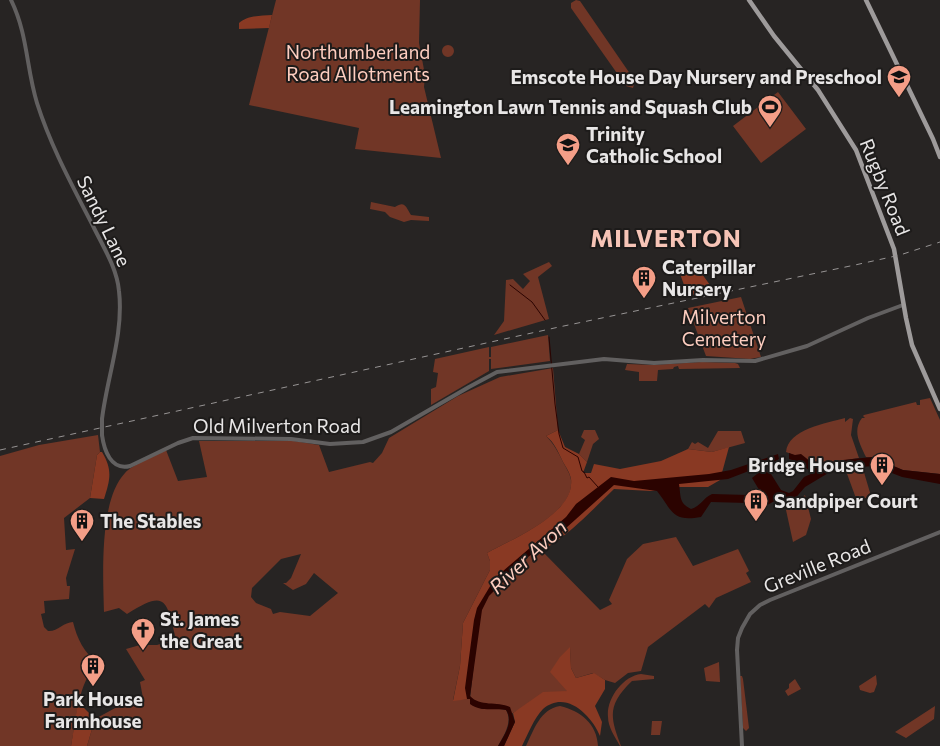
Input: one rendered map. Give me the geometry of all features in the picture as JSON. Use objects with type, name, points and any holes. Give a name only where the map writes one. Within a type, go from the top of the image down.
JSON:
[{"type":"main road","name":"Rugby Road","points":[[749,0],[774,36],[817,90],[856,150],[892,244],[914,349],[940,409]]},
{"type":"main road","points":[[866,0],[940,150]]},
{"type":"main road","points":[[933,138],[940,157]]},
{"type":"street","name":"Sandy Lane","points":[[12,0],[22,27],[33,88],[48,133],[60,162],[118,281],[120,296],[118,326],[102,419],[104,448],[110,460]]},
{"type":"street","name":"Old Milverton Road","points":[[110,460],[126,467],[178,443],[199,438],[297,439],[330,444],[367,440],[391,432],[492,374],[555,364],[604,359],[654,363],[703,360],[755,361],[807,346],[868,318],[904,306]]},
{"type":"street","name":"Greville Road","points":[[742,746],[737,646],[742,628],[750,614],[760,605],[777,596],[940,532]]},
{"type":"green space","name":"Northumberland Road Allotments","points":[[276,0],[420,0],[419,43],[425,75],[424,87],[441,158],[355,149],[359,128],[249,105]]},
{"type":"green space","points":[[576,0],[580,1],[635,81],[633,88],[626,86],[571,8],[571,3]]},
{"type":"green space","points":[[446,45],[450,45],[454,51],[450,57],[446,57],[442,53],[442,49]]},
{"type":"green space","name":"Leamington Lawn Tennis and Squash Club","points":[[778,92],[806,129],[761,163],[733,126]]},
{"type":"green space","points":[[371,202],[395,207],[403,204],[411,215],[429,217],[429,221],[411,220],[404,222],[390,217],[385,212],[370,209]]},
{"type":"green space","points":[[549,262],[552,266],[538,277],[549,319],[494,335],[504,321],[506,280],[513,279],[523,289],[530,281],[523,274]]},
{"type":"green space","name":"Milverton Cemetery","points":[[741,297],[761,357],[750,359],[706,356],[688,308]]},
{"type":"green space","points":[[548,335],[550,361],[491,369],[491,359],[489,359],[489,371],[431,405],[431,389],[436,387],[438,373],[433,372],[435,359],[489,347],[489,357],[491,357],[491,347]]},
{"type":"green space","points":[[702,362],[735,363],[740,368],[679,369],[678,366],[673,369],[658,370],[657,381],[639,381],[639,372],[625,370],[627,364],[653,365]]},
{"type":"green space","points":[[553,368],[558,430],[546,436],[556,448],[569,473],[571,480],[570,492],[563,504],[540,524],[487,553],[490,561],[490,570],[463,623],[460,666],[453,700],[470,699],[480,610],[486,596],[527,555],[533,555],[541,550],[600,610],[612,604],[609,600],[627,559],[643,544],[676,537],[693,566],[738,549],[749,571],[746,573],[751,582],[716,598],[709,608],[705,604],[648,647],[641,671],[628,673],[615,683],[593,673],[576,678],[571,668],[570,648],[567,691],[524,707],[511,714],[507,709],[476,705],[482,709],[506,710],[509,719],[508,724],[498,746],[87,746],[95,719],[128,701],[143,698],[140,682],[145,680],[126,649],[140,645],[157,645],[176,639],[170,615],[163,602],[150,602],[127,614],[119,608],[104,612],[103,559],[107,519],[117,485],[125,473],[139,463],[166,450],[178,481],[207,477],[199,441],[294,441],[319,445],[329,472],[370,462],[373,463],[382,453],[389,438],[458,396],[500,377]],"holes":[[[301,554],[291,578],[286,583],[283,583],[293,590],[306,584],[314,573],[338,593],[310,616],[280,612],[273,614],[271,609],[256,603],[251,597],[252,588],[281,559]]]},
{"type":"green space","points":[[930,398],[940,420],[940,474],[903,470],[874,458],[866,457],[857,433],[859,423],[862,418],[865,418],[864,415],[916,402],[917,405],[920,405],[920,400]]},
{"type":"green space","points":[[845,418],[845,422],[850,418],[853,419],[851,435],[859,458],[816,463],[786,452],[788,444],[801,432]]},
{"type":"green space","points":[[584,430],[595,430],[599,439],[593,444],[587,462],[579,454],[585,440],[581,437]]},
{"type":"green space","points":[[718,431],[741,431],[745,443],[712,452],[688,449],[692,442],[695,444],[698,442],[708,448]]},
{"type":"green space","points":[[98,435],[100,452],[97,455],[90,498],[64,518],[66,550],[75,549],[66,578],[67,586],[70,586],[69,599],[44,601],[45,613],[41,614],[44,627],[48,631],[73,622],[82,645],[89,655],[98,662],[91,671],[82,691],[71,746],[0,746],[0,456],[39,445]]},
{"type":"green space","points":[[863,469],[871,496],[857,501],[846,471]]},
{"type":"green space","points":[[805,495],[811,519],[806,535],[793,542],[786,510]]},
{"type":"green space","points":[[719,662],[720,682],[706,681],[704,668]]},
{"type":"green space","points":[[641,674],[654,676],[654,679],[632,681],[618,697],[615,704],[613,719],[620,746],[609,724],[608,710],[610,703],[622,684],[628,679]]},
{"type":"green space","points":[[876,675],[877,684],[874,692],[870,693],[860,690],[859,686]]},
{"type":"green space","points":[[740,676],[743,679],[749,728],[746,731],[743,728]]},
{"type":"green space","points":[[795,679],[801,689],[788,696],[785,691]]},
{"type":"green space","points":[[560,706],[575,711],[591,725],[595,731],[598,746],[526,746],[538,721],[547,711]]},
{"type":"green space","points":[[935,706],[934,719],[906,738],[895,732]]},
{"type":"green space","points":[[652,721],[662,721],[660,735],[651,735]]},
{"type":"shaded area","points":[[272,15],[269,28],[239,29],[239,23],[246,19],[254,16]]},
{"type":"shaded area","points":[[694,263],[712,290],[688,296],[679,271]]},
{"type":"shaded area","points":[[558,430],[565,447],[579,454],[587,462],[583,473],[591,473],[594,464],[620,469],[661,461],[688,449],[712,452],[729,447],[720,480],[708,487],[679,487],[651,491],[614,489],[561,538],[538,552],[527,555],[497,581],[480,610],[467,687],[470,699],[453,701],[460,666],[463,623],[490,570],[490,561],[487,553],[540,524],[553,514],[570,492],[571,479],[569,472],[554,445],[546,436]]},
{"type":"shaded area","points":[[102,452],[108,464],[109,470],[109,481],[104,499],[90,498],[97,455]]},
{"type":"shaded area","points":[[570,647],[571,668],[576,678],[594,673],[605,680],[605,689],[595,706],[602,722],[600,736],[585,713],[569,703],[560,702],[543,709],[531,726],[522,746],[504,746],[515,722],[513,713],[543,692],[567,691],[550,672],[560,657]]},
{"type":"shaded area","points":[[78,702],[95,719],[87,746],[71,746]]},
{"type":"water","name":"River Avon","points":[[789,453],[801,454],[811,462],[822,464],[872,457],[903,470],[940,474],[940,484],[902,477],[874,466],[861,467],[830,472],[805,487],[792,502],[778,499],[762,508],[747,503],[711,502],[701,517],[691,518],[684,518],[674,513],[657,491],[614,485],[556,537],[528,557],[489,596],[482,610],[470,696],[479,702],[510,707],[515,722],[504,746],[498,746],[509,724],[506,710],[483,709],[470,704],[465,688],[477,608],[495,578],[566,517],[576,504],[611,477],[634,481],[709,474],[731,470],[778,454],[779,459],[761,470],[754,469],[728,479],[679,484],[682,502],[691,509],[712,494],[748,495],[760,501],[764,498],[752,478],[762,470],[771,474],[781,490],[789,493],[793,491],[804,477],[813,473],[799,463],[789,459]]},
{"type":"waterway","points":[[510,285],[532,302],[545,320]]},
{"type":"waterway","points":[[549,337],[555,404],[563,448],[578,457],[582,471],[598,487]]},
{"type":"railway","points":[[0,450],[559,327],[855,265],[900,255],[940,242]]},
{"type":"place","name":"Emscote House Day Nursery and Preschool","points":[[899,98]]},
{"type":"place","name":"Leamington Lawn Tennis and Squash Club","points":[[770,128]]},
{"type":"place","name":"Trinity Catholic School","points":[[568,166]]},
{"type":"place","name":"Caterpillar Nursery","points":[[644,299]]},
{"type":"place","name":"Bridge House","points":[[882,486]]},
{"type":"place","name":"Sandpiper Court","points":[[756,522]]},
{"type":"place","name":"The Stables","points":[[82,542]]},
{"type":"place","name":"St. James the Great","points":[[143,651]]},
{"type":"place","name":"Park House Farmhouse","points":[[93,687]]},
{"type":"district","name":"MILVERTON","points":[[666,239]]}]
